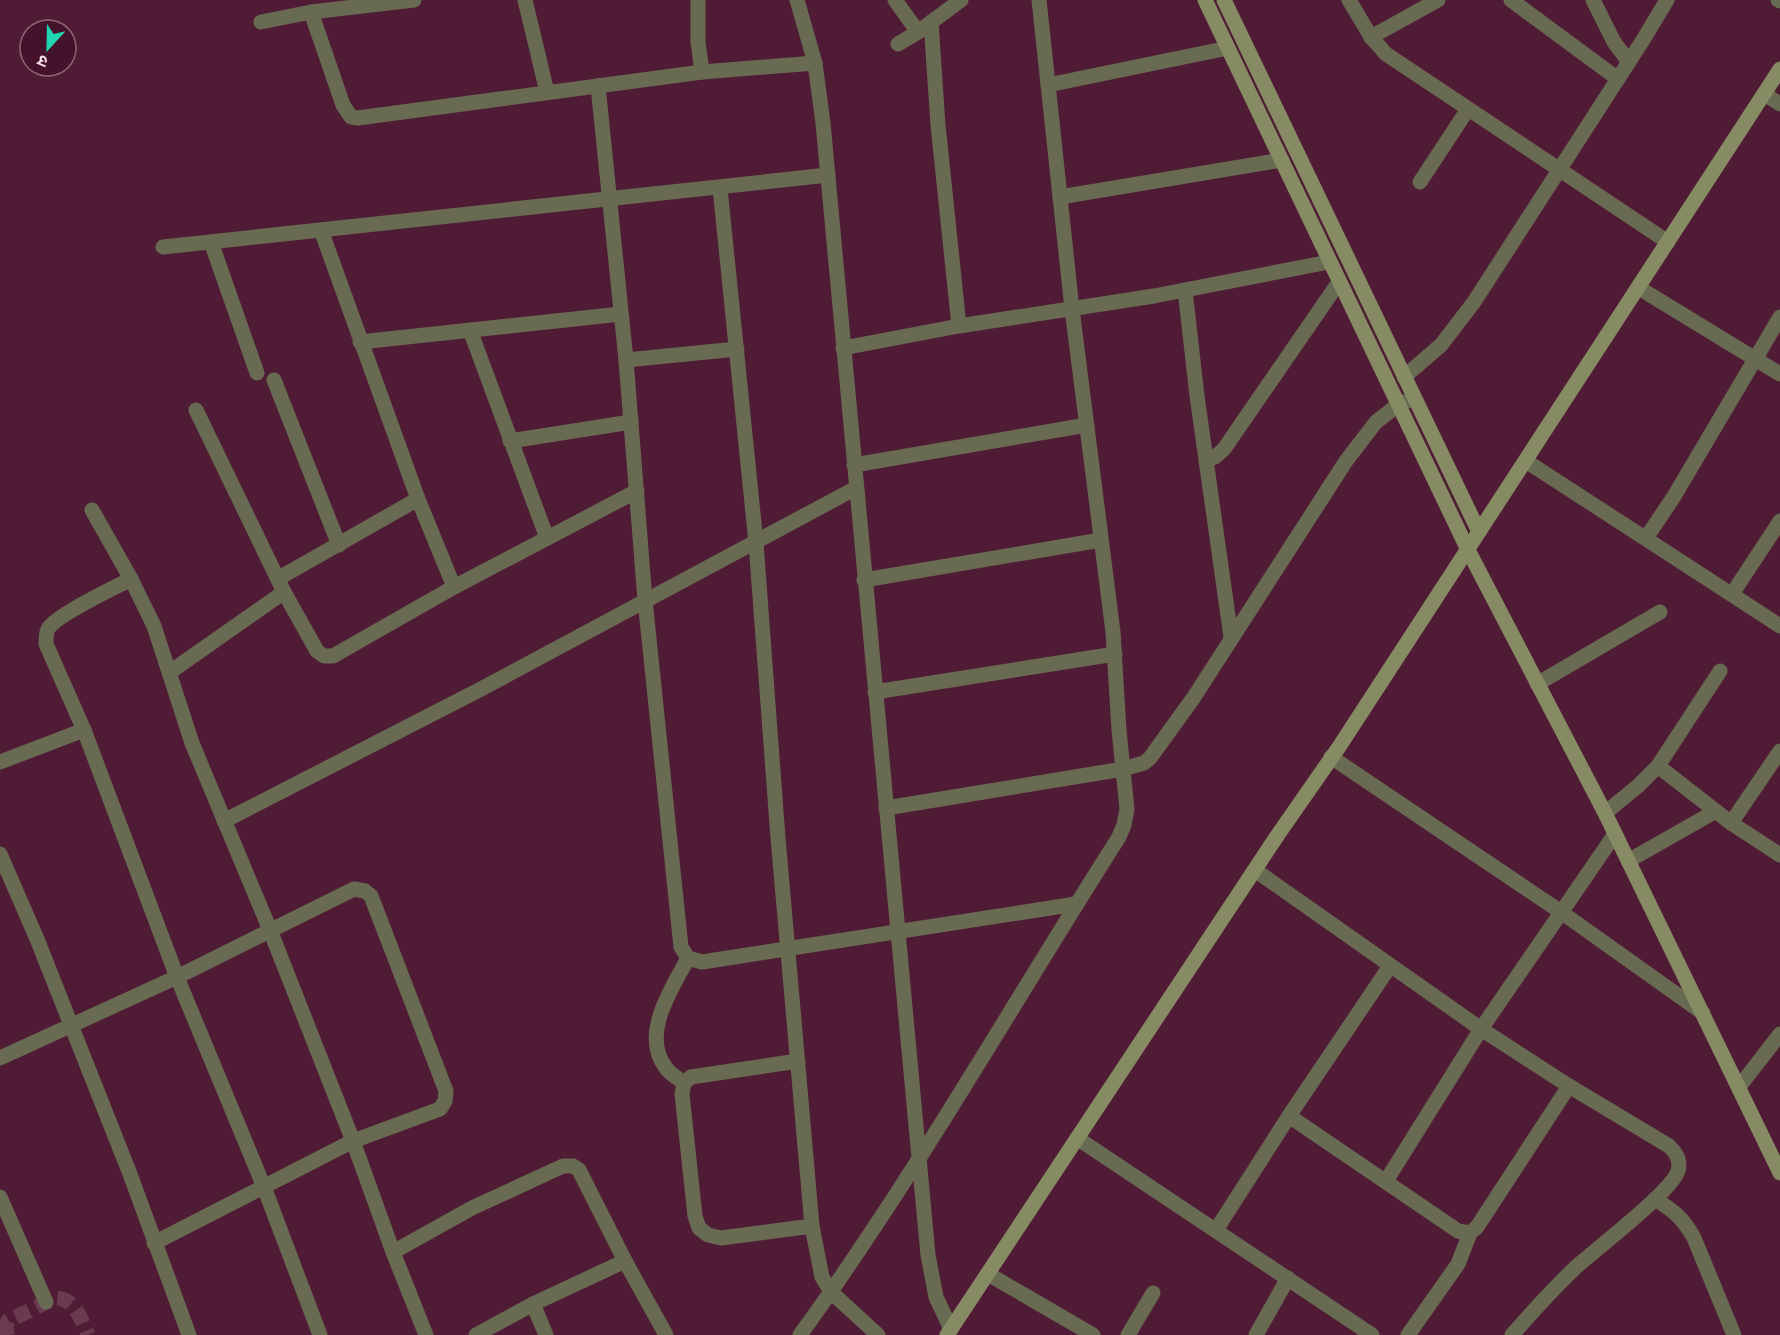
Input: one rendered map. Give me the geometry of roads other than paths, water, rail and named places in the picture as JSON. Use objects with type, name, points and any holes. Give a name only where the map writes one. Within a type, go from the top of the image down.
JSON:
[{"type":"street","points":[[261,22],[311,12],[414,0]]},
{"type":"street","points":[[525,0],[547,92]]},
{"type":"street","points":[[698,0],[698,42],[702,72]]},
{"type":"street","points":[[796,0],[815,63],[828,175],[928,1255],[936,1297],[949,1332]]},
{"type":"street","points":[[895,0],[925,27],[959,326]]},
{"type":"street","points":[[898,44],[961,0]]},
{"type":"street","points":[[800,1335],[919,1159],[1119,837],[1124,825],[1126,809],[1114,654],[1072,309],[1039,0]]},
{"type":"street","points":[[1205,0],[1468,550],[1605,813],[1780,1173]]},
{"type":"street","points":[[1224,0],[1479,532]]},
{"type":"street","points":[[1349,0],[1371,37],[1386,54],[1668,242]]},
{"type":"street","points":[[1371,37],[1437,0]]},
{"type":"street","points":[[1511,0],[1618,79]]},
{"type":"street","points":[[1593,0],[1614,42],[1629,62]]},
{"type":"street","points":[[1404,377],[1441,345],[1474,302],[1667,0]]},
{"type":"street","points":[[311,12],[343,105],[351,117],[369,118],[702,72],[815,63]]},
{"type":"street","points":[[1048,85],[1228,48]]},
{"type":"street","points":[[949,1332],[1468,550],[1780,69]]},
{"type":"street","points":[[598,86],[626,360],[645,600],[681,947],[688,958],[702,962],[1076,904]]},
{"type":"street","points":[[1764,94],[1780,104]]},
{"type":"street","points":[[1420,182],[1468,109]]},
{"type":"street","points":[[1060,197],[1282,160]]},
{"type":"street","points":[[163,247],[828,175]]},
{"type":"street","points":[[720,188],[756,543],[778,838],[812,1226],[822,1277],[831,1292],[878,1335]]},
{"type":"street","points":[[321,230],[418,499],[454,587]]},
{"type":"street","points":[[211,242],[257,373]]},
{"type":"street","points":[[843,348],[959,326],[1185,290],[1329,262]]},
{"type":"street","points":[[1206,461],[1224,449],[1339,282]]},
{"type":"street","points":[[1639,288],[1780,374]]},
{"type":"street","points":[[1185,290],[1197,396],[1232,637]]},
{"type":"street","points":[[360,342],[621,314]]},
{"type":"street","points":[[1646,538],[1673,498],[1780,317]]},
{"type":"street","points":[[470,330],[547,538]]},
{"type":"street","points":[[626,360],[737,349]]},
{"type":"street","points":[[274,380],[339,545]]},
{"type":"street","points":[[886,808],[1123,769],[1144,763],[1194,697],[1346,461],[1376,422],[1398,405],[1414,398]]},
{"type":"street","points":[[196,410],[281,585],[317,651],[324,656],[333,656],[454,587],[637,491]]},
{"type":"street","points":[[510,441],[631,422]]},
{"type":"street","points":[[854,465],[1087,425]]},
{"type":"street","points":[[1526,461],[1780,626]]},
{"type":"street","points":[[224,821],[462,699],[856,488]]},
{"type":"street","points":[[170,672],[281,585],[339,545],[418,499]]},
{"type":"street","points":[[92,510],[131,579],[154,626],[192,743],[270,930],[426,1335]]},
{"type":"street","points":[[1731,594],[1780,521]]},
{"type":"street","points":[[864,580],[1101,540]]},
{"type":"street","points":[[131,579],[56,621],[48,629],[46,644],[84,730],[177,976],[264,1187],[320,1335]]},
{"type":"street","points":[[1537,684],[1660,612]]},
{"type":"street","points":[[875,692],[1114,654]]},
{"type":"street","points":[[1605,813],[1658,766],[1720,671]]},
{"type":"street","points":[[0,762],[84,730]]},
{"type":"street","points":[[1731,823],[1780,751]]},
{"type":"street","points":[[1331,758],[1562,912],[1703,1013]]},
{"type":"street","points":[[1658,766],[1731,823],[1780,855]]},
{"type":"street","points":[[1628,861],[1716,811]]},
{"type":"street","points":[[1386,1181],[1481,1029],[1615,834]]},
{"type":"street","points":[[0,854],[130,1174],[189,1335]]},
{"type":"street","points":[[1255,870],[1481,1029],[1569,1086],[1669,1146],[1676,1153],[1678,1171],[1655,1199],[1576,1268],[1512,1335]]},
{"type":"street","points":[[0,1058],[177,976],[354,890],[365,891],[371,896],[446,1091],[446,1101],[440,1109],[353,1141],[154,1243]]},
{"type":"street","points":[[684,1083],[666,1069],[657,1050],[656,1032],[663,1007],[688,958]]},
{"type":"street","points":[[1216,1230],[1390,966]]},
{"type":"street","points":[[1739,1088],[1780,1034]]},
{"type":"street","points":[[798,1061],[691,1077],[684,1083],[682,1094],[693,1202],[699,1228],[708,1235],[721,1238],[812,1226]]},
{"type":"street","points":[[1408,1335],[1458,1264],[1470,1233],[1477,1227],[1569,1086]]},
{"type":"street","points":[[1289,1116],[1458,1231],[1470,1233]]},
{"type":"street","points":[[1077,1138],[1372,1335]]},
{"type":"street","points":[[393,1252],[472,1208],[563,1166],[573,1166],[579,1170],[666,1335]]},
{"type":"street","points":[[0,1197],[46,1302]]},
{"type":"street","points":[[1655,1199],[1677,1213],[1686,1223],[1734,1335]]},
{"type":"street","points":[[476,1335],[533,1304],[625,1261]]},
{"type":"street","points":[[988,1274],[1093,1335]]},
{"type":"street","points":[[1256,1335],[1288,1278]]},
{"type":"street","points":[[1128,1335],[1153,1293]]},
{"type":"street","points":[[533,1304],[546,1335]]},
{"type":"tunnel","points":[[7,1335],[8,1321],[55,1298],[72,1305],[80,1316],[88,1335]]}]
